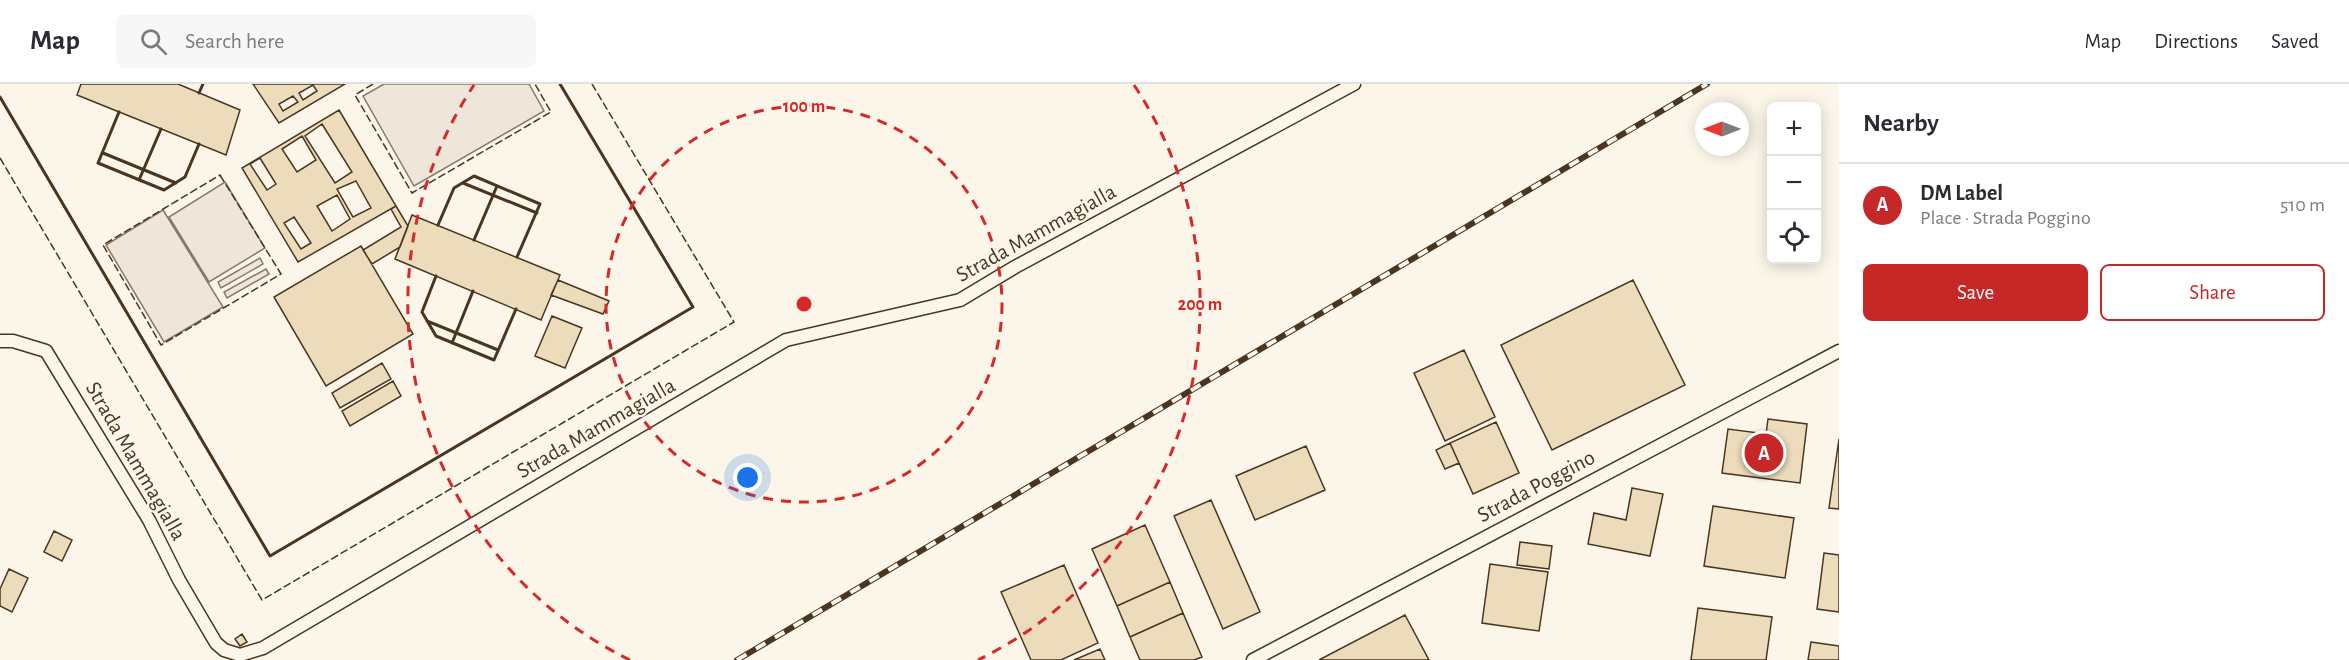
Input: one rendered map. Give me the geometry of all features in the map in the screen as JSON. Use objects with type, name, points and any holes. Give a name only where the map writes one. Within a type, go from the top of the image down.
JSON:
[{"type":"street","name":"Strada Mammagialla","points":[[0,341],[13,340],[46,351],[148,520],[179,580],[216,643],[231,654],[250,653],[263,648],[786,340],[960,300],[1015,267],[1354,84]]},
{"type":"street","name":"Strada Poggino","points":[[1253,660],[1839,351]]},
{"type":"shaded area","points":[[384,84],[529,84],[544,111],[414,186],[363,96]]},
{"type":"shaded area","points":[[225,182],[265,248],[209,282],[169,217]]},
{"type":"shaded area","points":[[163,210],[223,307],[164,342],[106,245]]},
{"type":"shaded area","points":[[260,258],[263,264],[221,288],[218,282]]},
{"type":"shaded area","points":[[266,269],[269,274],[227,298],[224,292]]},
{"type":"building","points":[[81,84],[178,84],[240,110],[226,155],[77,95]]},
{"type":"building","points":[[253,84],[345,84],[279,123]],"holes":[[[313,85],[317,91],[303,100],[299,93]],[[293,96],[298,102],[283,111],[279,104]]]},
{"type":"building","points":[[339,110],[396,206],[298,262],[242,168]],"holes":[[[322,124],[352,172],[335,183],[305,136]],[[302,136],[316,160],[297,172],[282,149]],[[260,158],[276,184],[267,190],[250,164]],[[356,181],[371,208],[353,217],[337,189]],[[337,195],[350,219],[332,231],[317,206]],[[294,217],[311,243],[301,249],[284,223]]]},
{"type":"building","points":[[396,206],[408,226],[400,247],[372,264],[363,250],[401,227],[391,209]]},
{"type":"building","points":[[412,215],[560,275],[541,320],[395,259]]},
{"type":"building","points":[[361,246],[413,334],[326,386],[274,297]]},
{"type":"building","points":[[558,280],[609,301],[603,314],[551,295]]},
{"type":"building","points":[[1633,280],[1685,385],[1552,450],[1501,345]]},
{"type":"building","points":[[552,316],[582,328],[565,368],[535,356]]},
{"type":"building","points":[[1464,350],[1495,417],[1445,441],[1414,373]]},
{"type":"building","points":[[382,363],[391,379],[340,408],[332,393]]},
{"type":"building","points":[[393,381],[401,396],[350,426],[342,411]]},
{"type":"building","points":[[1768,419],[1807,424],[1800,483],[1722,473],[1728,429],[1766,434]]},
{"type":"building","points":[[1496,422],[1519,473],[1473,494],[1450,443]]},
{"type":"building","points":[[1839,439],[1839,509],[1829,508]]},
{"type":"building","points":[[1450,443],[1459,463],[1445,469],[1436,450]]},
{"type":"building","points":[[1306,446],[1325,490],[1255,520],[1236,476]]},
{"type":"building","points":[[1632,488],[1663,494],[1650,556],[1588,544],[1594,513],[1626,520]]},
{"type":"building","points":[[1211,500],[1260,612],[1223,629],[1174,516]]},
{"type":"building","points":[[1713,506],[1794,518],[1785,578],[1704,566]]},
{"type":"building","points":[[1145,525],[1170,582],[1117,606],[1092,549]]},
{"type":"building","points":[[54,531],[72,540],[62,561],[44,552]]},
{"type":"building","points":[[1520,542],[1552,546],[1549,569],[1517,565]]},
{"type":"building","points":[[1824,553],[1839,555],[1839,612],[1817,609]]},
{"type":"building","points":[[1490,564],[1548,572],[1539,631],[1482,623]]},
{"type":"building","points":[[1064,565],[1098,643],[1061,660],[1031,660],[1001,592]]},
{"type":"building","points":[[9,569],[28,578],[12,612],[0,606],[0,589]]},
{"type":"building","points":[[1170,582],[1183,613],[1130,637],[1117,606]]},
{"type":"building","points":[[1698,608],[1772,617],[1766,660],[1691,660]]},
{"type":"building","points":[[1183,613],[1202,657],[1194,660],[1140,660],[1130,637]]},
{"type":"building","points":[[1405,615],[1429,660],[1319,660]]},
{"type":"building","points":[[242,634],[247,642],[240,646],[235,639]]},
{"type":"building","points":[[1811,642],[1839,646],[1839,660],[1808,660]]},
{"type":"building","points":[[1100,649],[1105,660],[1074,660]]},
{"type":"railway","points":[[737,660],[1707,84]]},
{"type":"fence","points":[[373,84],[355,95],[412,193],[551,112],[535,84]]},
{"type":"fence","points":[[0,158],[262,600],[734,322],[592,84]]},
{"type":"fence","points":[[220,175],[281,274],[161,345],[103,245],[220,175]]},
{"type":"wall","points":[[199,93],[203,84]]},
{"type":"wall","points":[[0,97],[270,556],[693,307],[560,84]]},
{"type":"wall","points":[[119,112],[98,163],[164,190],[185,177],[199,144]]},
{"type":"wall","points":[[139,180],[161,129]]},
{"type":"wall","points":[[103,153],[176,183]]},
{"type":"wall","points":[[438,225],[454,188],[474,176],[540,204],[517,257]]},
{"type":"wall","points":[[463,183],[537,213]]},
{"type":"wall","points":[[474,240],[497,186]]},
{"type":"wall","points":[[436,276],[422,312],[436,336],[494,360],[516,309]]},
{"type":"wall","points":[[452,343],[473,291]]},
{"type":"wall","points":[[427,321],[498,350]]},
{"type":"place","name":"DM Label","points":[[1764,453]]}]
